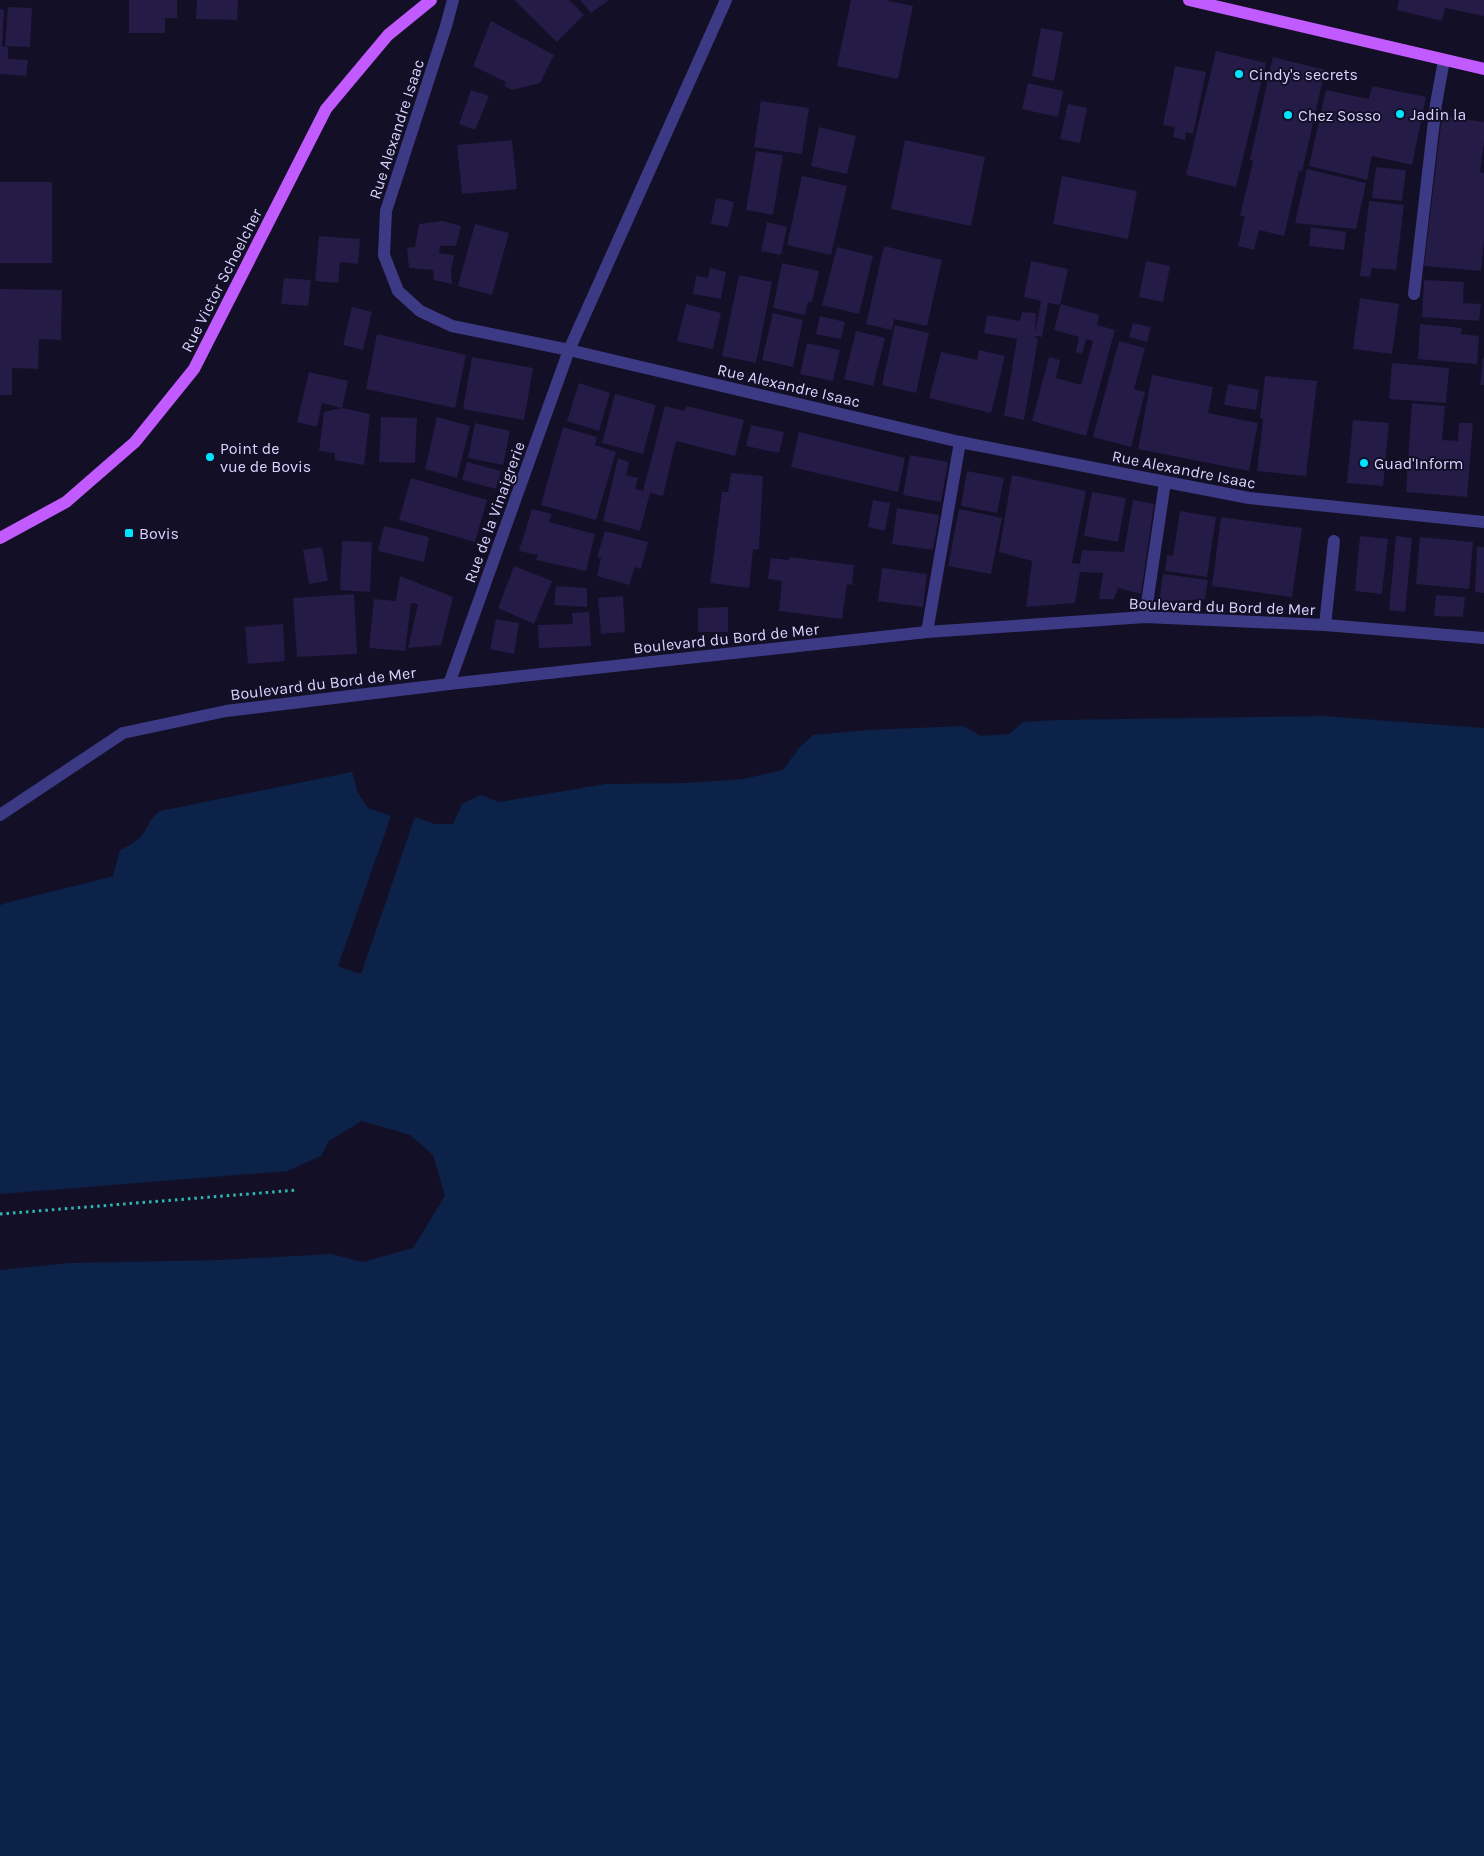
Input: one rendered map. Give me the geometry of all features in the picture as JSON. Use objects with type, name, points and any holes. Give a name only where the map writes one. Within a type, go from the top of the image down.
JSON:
[{"type":"main road","name":"Rue Victor Schoelcher","points":[[0,538],[66,502],[136,442],[194,369],[326,109],[388,35],[431,0]]},
{"type":"main road","points":[[1189,0],[1484,70]]},
{"type":"street","name":"Rue Alexandre Isaac","points":[[453,0],[386,211],[384,255],[398,292],[420,311],[452,326],[569,350],[960,442],[1249,498],[1484,522]]},
{"type":"street","name":"Rue de la Vinaigrerie","points":[[449,684],[569,350],[726,0]]},
{"type":"street","points":[[1414,294],[1436,104],[1444,60]]},
{"type":"street","points":[[927,632],[960,442]]},
{"type":"street","points":[[1145,617],[1166,482]]},
{"type":"street","points":[[1325,625],[1334,541]]},
{"type":"street","name":"Boulevard du Bord de Mer","points":[[0,815],[123,732],[226,711],[449,684],[927,632],[1145,617],[1325,625],[1484,638]]},
{"type":"path","points":[[0,1214],[298,1190]]},
{"type":"water","points":[[1323,716],[1484,728],[1484,1856],[0,1856],[0,1270],[69,1263],[220,1260],[331,1254],[363,1262],[413,1248],[445,1196],[433,1155],[410,1135],[362,1121],[329,1141],[321,1156],[287,1171],[0,1194],[0,905],[113,876],[120,850],[141,837],[152,819],[160,811],[352,772],[358,793],[368,808],[391,816],[415,817],[435,824],[453,824],[462,804],[481,795],[499,802],[605,784],[686,783],[743,779],[783,770],[799,748],[813,735],[868,730],[963,726],[981,736],[1009,734],[1023,722],[1056,720]]},
{"type":"pier","points":[[391,816],[415,817],[361,974],[338,966]]},
{"type":"building","points":[[129,0],[177,0],[177,18],[165,18],[165,33],[129,33]]},
{"type":"building","points":[[197,0],[238,0],[237,20],[196,19]]},
{"type":"building","points":[[514,0],[569,0],[584,15],[557,42]]},
{"type":"building","points":[[580,0],[609,0],[591,13]]},
{"type":"building","points":[[851,0],[885,0],[913,6],[898,79],[837,66]]},
{"type":"building","points":[[1399,0],[1484,0],[1484,16],[1445,8],[1442,21],[1397,10]]},
{"type":"building","points":[[8,7],[32,8],[30,47],[5,46]]},
{"type":"building","points":[[0,9],[4,10],[2,46],[8,47],[8,59],[28,60],[26,76],[0,74]]},
{"type":"building","points":[[491,21],[554,55],[540,83],[512,90],[504,86],[506,82],[473,66]]},
{"type":"building","points":[[1041,28],[1063,32],[1054,81],[1032,76]]},
{"type":"building","points":[[1216,51],[1266,63],[1236,187],[1186,175]]},
{"type":"building","name":"Chez Sosso","points":[[1273,57],[1325,70],[1302,172],[1299,171],[1284,236],[1259,230],[1254,250],[1238,246],[1245,216],[1240,216],[1253,161],[1250,160]]},
{"type":"building","points":[[1175,66],[1206,72],[1193,134],[1186,132],[1185,140],[1173,137],[1175,127],[1163,125]]},
{"type":"building","points":[[1028,83],[1063,91],[1058,117],[1022,109]]},
{"type":"building","points":[[1372,86],[1426,97],[1412,165],[1372,156],[1367,180],[1309,166],[1326,90],[1369,99]]},
{"type":"building","points":[[471,90],[489,96],[475,130],[459,124]]},
{"type":"building","points":[[761,101],[809,108],[802,154],[754,147]]},
{"type":"building","points":[[1068,104],[1087,108],[1080,143],[1060,139]]},
{"type":"building","points":[[1442,116],[1484,122],[1484,142],[1480,172],[1484,173],[1484,239],[1481,271],[1424,266]]},
{"type":"building","points":[[819,127],[856,136],[847,174],[811,166]]},
{"type":"building","points":[[512,140],[517,189],[462,194],[457,145]]},
{"type":"building","points":[[905,140],[985,157],[971,226],[891,209]]},
{"type":"building","points":[[756,151],[783,155],[773,215],[746,210]]},
{"type":"building","points":[[1376,167],[1406,170],[1402,201],[1372,198]]},
{"type":"building","points":[[1307,169],[1366,183],[1356,229],[1295,223]]},
{"type":"building","points":[[802,176],[847,186],[831,255],[787,245]]},
{"type":"building","points":[[1062,176],[1137,191],[1128,239],[1053,224]]},
{"type":"building","points":[[0,182],[52,182],[52,263],[0,263]]},
{"type":"building","points":[[716,198],[734,202],[728,227],[711,224]]},
{"type":"building","points":[[1369,201],[1404,205],[1396,270],[1372,268],[1370,277],[1360,276]]},
{"type":"building","points":[[443,221],[461,226],[456,246],[440,246],[439,253],[454,255],[451,271],[452,284],[434,280],[433,270],[409,268],[407,248],[415,247],[419,224]]},
{"type":"building","points":[[767,222],[787,227],[781,255],[761,251]]},
{"type":"building","points":[[475,224],[509,233],[492,295],[458,286]]},
{"type":"building","points":[[1311,227],[1346,232],[1344,250],[1309,246]]},
{"type":"building","points":[[319,236],[360,239],[358,264],[340,262],[338,283],[315,281]]},
{"type":"building","points":[[884,246],[942,260],[927,326],[894,319],[892,330],[866,324]]},
{"type":"building","points":[[837,247],[873,256],[859,314],[822,305]]},
{"type":"building","points":[[1031,261],[1068,269],[1060,305],[1048,303],[1042,337],[1034,336],[1038,339],[1024,420],[1004,416],[1017,339],[984,333],[987,315],[1020,321],[1022,312],[1036,313],[1035,334],[1041,301],[1024,297]]},
{"type":"building","points":[[1146,261],[1170,266],[1163,302],[1139,297]]},
{"type":"building","points":[[782,263],[819,271],[812,302],[808,302],[805,315],[773,308]]},
{"type":"building","points":[[710,268],[726,272],[721,299],[693,294],[696,276],[708,278]]},
{"type":"building","points":[[739,275],[772,282],[756,363],[722,356]]},
{"type":"building","points":[[284,278],[311,280],[308,306],[281,304]]},
{"type":"building","points":[[1424,280],[1464,282],[1463,303],[1481,304],[1479,321],[1422,317]]},
{"type":"building","points":[[0,289],[62,290],[61,340],[39,339],[38,369],[12,368],[12,395],[0,395]]},
{"type":"building","points":[[1360,298],[1399,304],[1392,354],[1353,349]]},
{"type":"building","points":[[686,304],[721,313],[713,349],[677,341]]},
{"type":"building","points":[[1061,304],[1099,315],[1097,325],[1115,330],[1086,436],[1032,421],[1049,357],[1060,360],[1056,378],[1081,385],[1093,341],[1086,339],[1082,354],[1076,352],[1079,337],[1054,330]]},
{"type":"building","points":[[352,307],[372,312],[363,350],[343,345]]},
{"type":"building","points":[[773,313],[803,320],[793,367],[762,360]]},
{"type":"building","points":[[820,316],[845,322],[841,339],[816,334]]},
{"type":"building","points":[[1133,323],[1151,327],[1147,342],[1129,337]]},
{"type":"building","points":[[1420,324],[1462,328],[1461,334],[1479,336],[1477,364],[1418,359]]},
{"type":"building","points":[[895,325],[929,333],[916,393],[882,385]]},
{"type":"building","points":[[856,331],[885,338],[873,386],[844,379]]},
{"type":"building","points":[[377,334],[466,355],[455,408],[366,389]]},
{"type":"building","points":[[1119,341],[1145,348],[1134,389],[1145,392],[1131,447],[1093,437]]},
{"type":"building","points":[[807,343],[840,350],[833,381],[800,374]]},
{"type":"building","points":[[979,350],[1005,356],[991,413],[929,398],[941,352],[977,360]]},
{"type":"building","points":[[472,357],[533,368],[524,420],[463,409]]},
{"type":"building","points":[[1483,358],[1484,385],[1480,385]]},
{"type":"building","points":[[1392,363],[1449,368],[1446,403],[1389,399]]},
{"type":"building","points":[[309,372],[348,381],[342,408],[322,403],[317,427],[297,422]]},
{"type":"building","points":[[1152,375],[1213,387],[1208,413],[1258,423],[1249,471],[1138,449]]},
{"type":"building","points":[[1265,376],[1317,381],[1306,476],[1257,471],[1263,419],[1260,418]]},
{"type":"building","points":[[579,383],[610,393],[599,431],[567,421]]},
{"type":"building","points":[[1228,384],[1259,390],[1256,410],[1224,405]]},
{"type":"building","points":[[615,394],[656,405],[643,454],[602,443]]},
{"type":"building","points":[[1412,403],[1445,406],[1442,440],[1458,441],[1459,423],[1473,423],[1467,497],[1406,492]]},
{"type":"building","points":[[665,406],[684,411],[687,406],[744,420],[735,456],[676,441],[663,496],[650,493],[640,531],[603,521],[618,458],[629,462],[626,475],[638,478],[635,489],[643,491]]},
{"type":"building","points":[[342,408],[370,414],[364,465],[335,460],[335,453],[319,451],[324,412]]},
{"type":"building","points":[[381,417],[417,418],[415,463],[379,462]]},
{"type":"building","points":[[437,417],[470,426],[457,478],[425,469]]},
{"type":"building","points":[[1353,420],[1389,423],[1383,486],[1347,483]]},
{"type":"building","points":[[475,423],[510,431],[503,465],[468,458]]},
{"type":"building","points":[[751,425],[784,432],[779,453],[746,446]]},
{"type":"building","points":[[563,427],[597,437],[595,445],[616,452],[596,520],[541,505]]},
{"type":"building","points":[[799,432],[905,458],[898,492],[791,467]]},
{"type":"building","points":[[910,455],[948,462],[941,502],[903,495]]},
{"type":"building","points":[[467,462],[501,471],[496,489],[462,480]]},
{"type":"building","points":[[967,471],[1004,478],[997,513],[961,506]]},
{"type":"building","points":[[731,473],[763,476],[759,549],[753,550],[749,588],[710,583],[722,492],[728,492]]},
{"type":"building","points":[[1012,475],[1086,491],[1072,563],[1080,564],[1082,550],[1124,552],[1133,500],[1154,504],[1141,594],[1118,588],[1114,599],[1099,599],[1103,573],[1080,572],[1075,603],[1026,607],[1032,561],[999,552]]},
{"type":"building","points":[[411,478],[487,500],[475,542],[399,520]]},
{"type":"building","points":[[1092,492],[1126,498],[1118,542],[1084,536]]},
{"type":"building","points":[[873,500],[890,503],[885,531],[868,527]]},
{"type":"building","points":[[897,508],[939,515],[933,550],[892,544]]},
{"type":"building","points":[[532,509],[552,514],[549,522],[595,534],[586,571],[536,560],[538,555],[519,551]]},
{"type":"building","points":[[959,509],[1002,518],[991,574],[948,566]]},
{"type":"building","points":[[1180,511],[1216,517],[1207,577],[1165,571],[1167,555],[1173,556]]},
{"type":"building","points":[[1221,517],[1302,528],[1292,597],[1212,586]]},
{"type":"building","points":[[384,526],[429,537],[424,562],[378,551]]},
{"type":"building","points":[[605,531],[648,542],[641,569],[635,567],[629,585],[597,576],[601,558],[597,557]]},
{"type":"building","points":[[1360,536],[1388,539],[1382,594],[1355,591]]},
{"type":"building","points":[[1396,536],[1412,538],[1405,612],[1389,610]]},
{"type":"building","points":[[1420,537],[1473,542],[1469,589],[1416,584]]},
{"type":"building","points":[[342,541],[372,542],[370,592],[340,590]]},
{"type":"building","points":[[322,547],[328,581],[309,584],[303,550]]},
{"type":"building","points":[[1477,547],[1484,547],[1484,593],[1475,592]]},
{"type":"building","points":[[789,557],[854,565],[852,585],[847,584],[842,619],[779,611],[782,581],[768,579],[771,558],[789,560]]},
{"type":"building","points":[[514,566],[552,581],[534,624],[498,608]]},
{"type":"building","points":[[882,568],[927,574],[923,607],[878,601]]},
{"type":"building","points":[[1163,574],[1208,580],[1205,599],[1159,602]]},
{"type":"building","points":[[400,576],[453,597],[441,645],[408,648],[418,604],[411,603],[405,651],[369,648],[374,599],[396,601]]},
{"type":"building","points":[[556,586],[587,588],[587,607],[554,605]]},
{"type":"building","points":[[354,594],[357,654],[297,657],[293,598]]},
{"type":"building","points":[[1436,595],[1465,597],[1463,617],[1434,616]]},
{"type":"building","points":[[623,596],[625,632],[601,634],[598,598]]},
{"type":"building","points":[[728,607],[728,632],[698,632],[698,608]]},
{"type":"building","points":[[589,612],[591,646],[539,648],[538,625],[573,624],[572,613]]},
{"type":"building","points":[[496,619],[519,623],[514,654],[490,649]]},
{"type":"building","points":[[283,624],[285,661],[248,664],[245,627]]},
{"type":"place","name":"Cindy's secrets","points":[[1239,74]]},
{"type":"place","name":"Jadin la","points":[[1400,114]]},
{"type":"place","name":"Chez Sosso","points":[[1288,115]]},
{"type":"place","name":"Point de vue de Bovis","points":[[210,457]]},
{"type":"place","name":"Guad'Inform","points":[[1364,463]]},
{"type":"place","name":"Bovis","points":[[129,533]]}]
